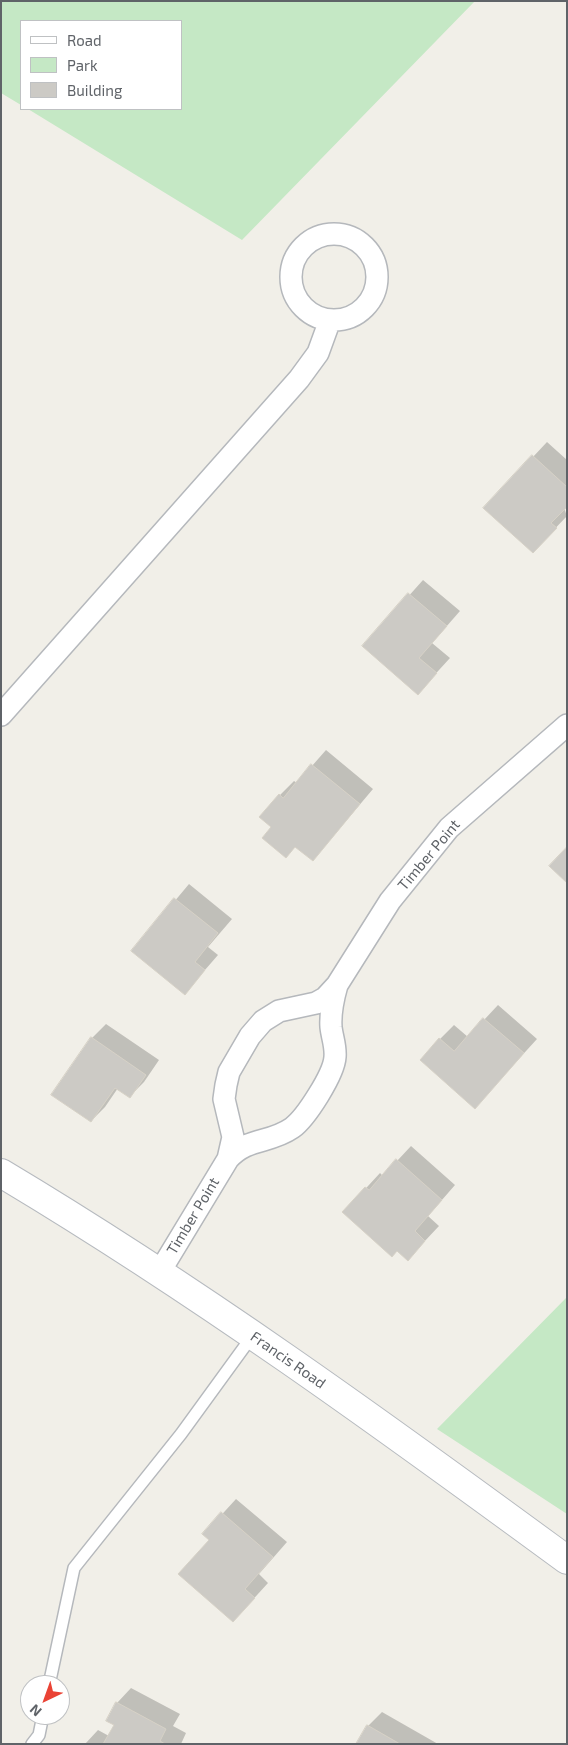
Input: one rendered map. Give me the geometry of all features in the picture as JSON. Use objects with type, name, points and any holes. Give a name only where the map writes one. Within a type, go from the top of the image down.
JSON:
[{"type":"street","points":[[329,234],[345,234],[359,241],[370,251],[376,264],[378,278],[375,292],[368,305],[357,314],[344,319],[330,320],[316,316],[303,307],[294,294],[291,278],[293,262],[301,248],[314,238],[329,234]]},
{"type":"street","points":[[1,715],[299,379],[318,353],[330,320]]},
{"type":"street","name":"Timber Point","points":[[228,1159],[233,1137],[224,1099],[226,1085],[229,1072],[250,1036],[263,1020],[279,1011],[316,1003],[337,985],[390,901],[449,828],[567,725]]},
{"type":"street","name":"Timber Point","points":[[159,1273],[228,1159],[238,1148],[246,1144],[281,1135],[294,1127],[314,1100],[335,1060],[336,1046],[331,1018],[337,985]]},
{"type":"street","name":"Francis Road","points":[[1,1173],[253,1335],[567,1560]]},
{"type":"lane","points":[[51,1675],[74,1568],[181,1434],[253,1335]]},
{"type":"lane","points":[[32,1744],[39,1735],[41,1725]]},
{"type":"green space","points":[[1,1],[475,1],[242,240],[30,110],[182,110],[182,20],[20,20],[20,104],[1,93]]},
{"type":"green space","points":[[567,1297],[567,1514],[437,1429]]},
{"type":"building","points":[[532,455],[567,487],[567,507],[551,523],[557,528],[533,553],[483,508]]},
{"type":"building","points":[[408,593],[447,626],[419,658],[437,673],[418,695],[362,646]]},
{"type":"building","points":[[311,764],[360,804],[313,861],[295,847],[286,858],[262,838],[271,827],[259,817],[279,794],[283,798]]},
{"type":"building","points":[[567,847],[567,883],[549,866]]},
{"type":"building","points":[[174,898],[218,933],[195,962],[205,970],[185,995],[131,951]]},
{"type":"building","points":[[483,1018],[524,1053],[475,1109],[420,1060],[439,1038],[454,1051]]},
{"type":"building","points":[[91,1037],[146,1075],[130,1098],[115,1088],[91,1122],[51,1095]]},
{"type":"building","points":[[396,1159],[442,1200],[415,1231],[425,1241],[408,1261],[397,1251],[392,1257],[342,1212],[365,1187],[369,1190]]},
{"type":"building","points":[[221,1512],[273,1557],[245,1589],[255,1598],[233,1622],[178,1574],[209,1540],[202,1534]]},
{"type":"building","points":[[116,1702],[166,1729],[160,1741],[165,1744],[103,1744],[114,1725],[106,1721]]},
{"type":"building","points":[[367,1725],[400,1744],[356,1744]]}]
